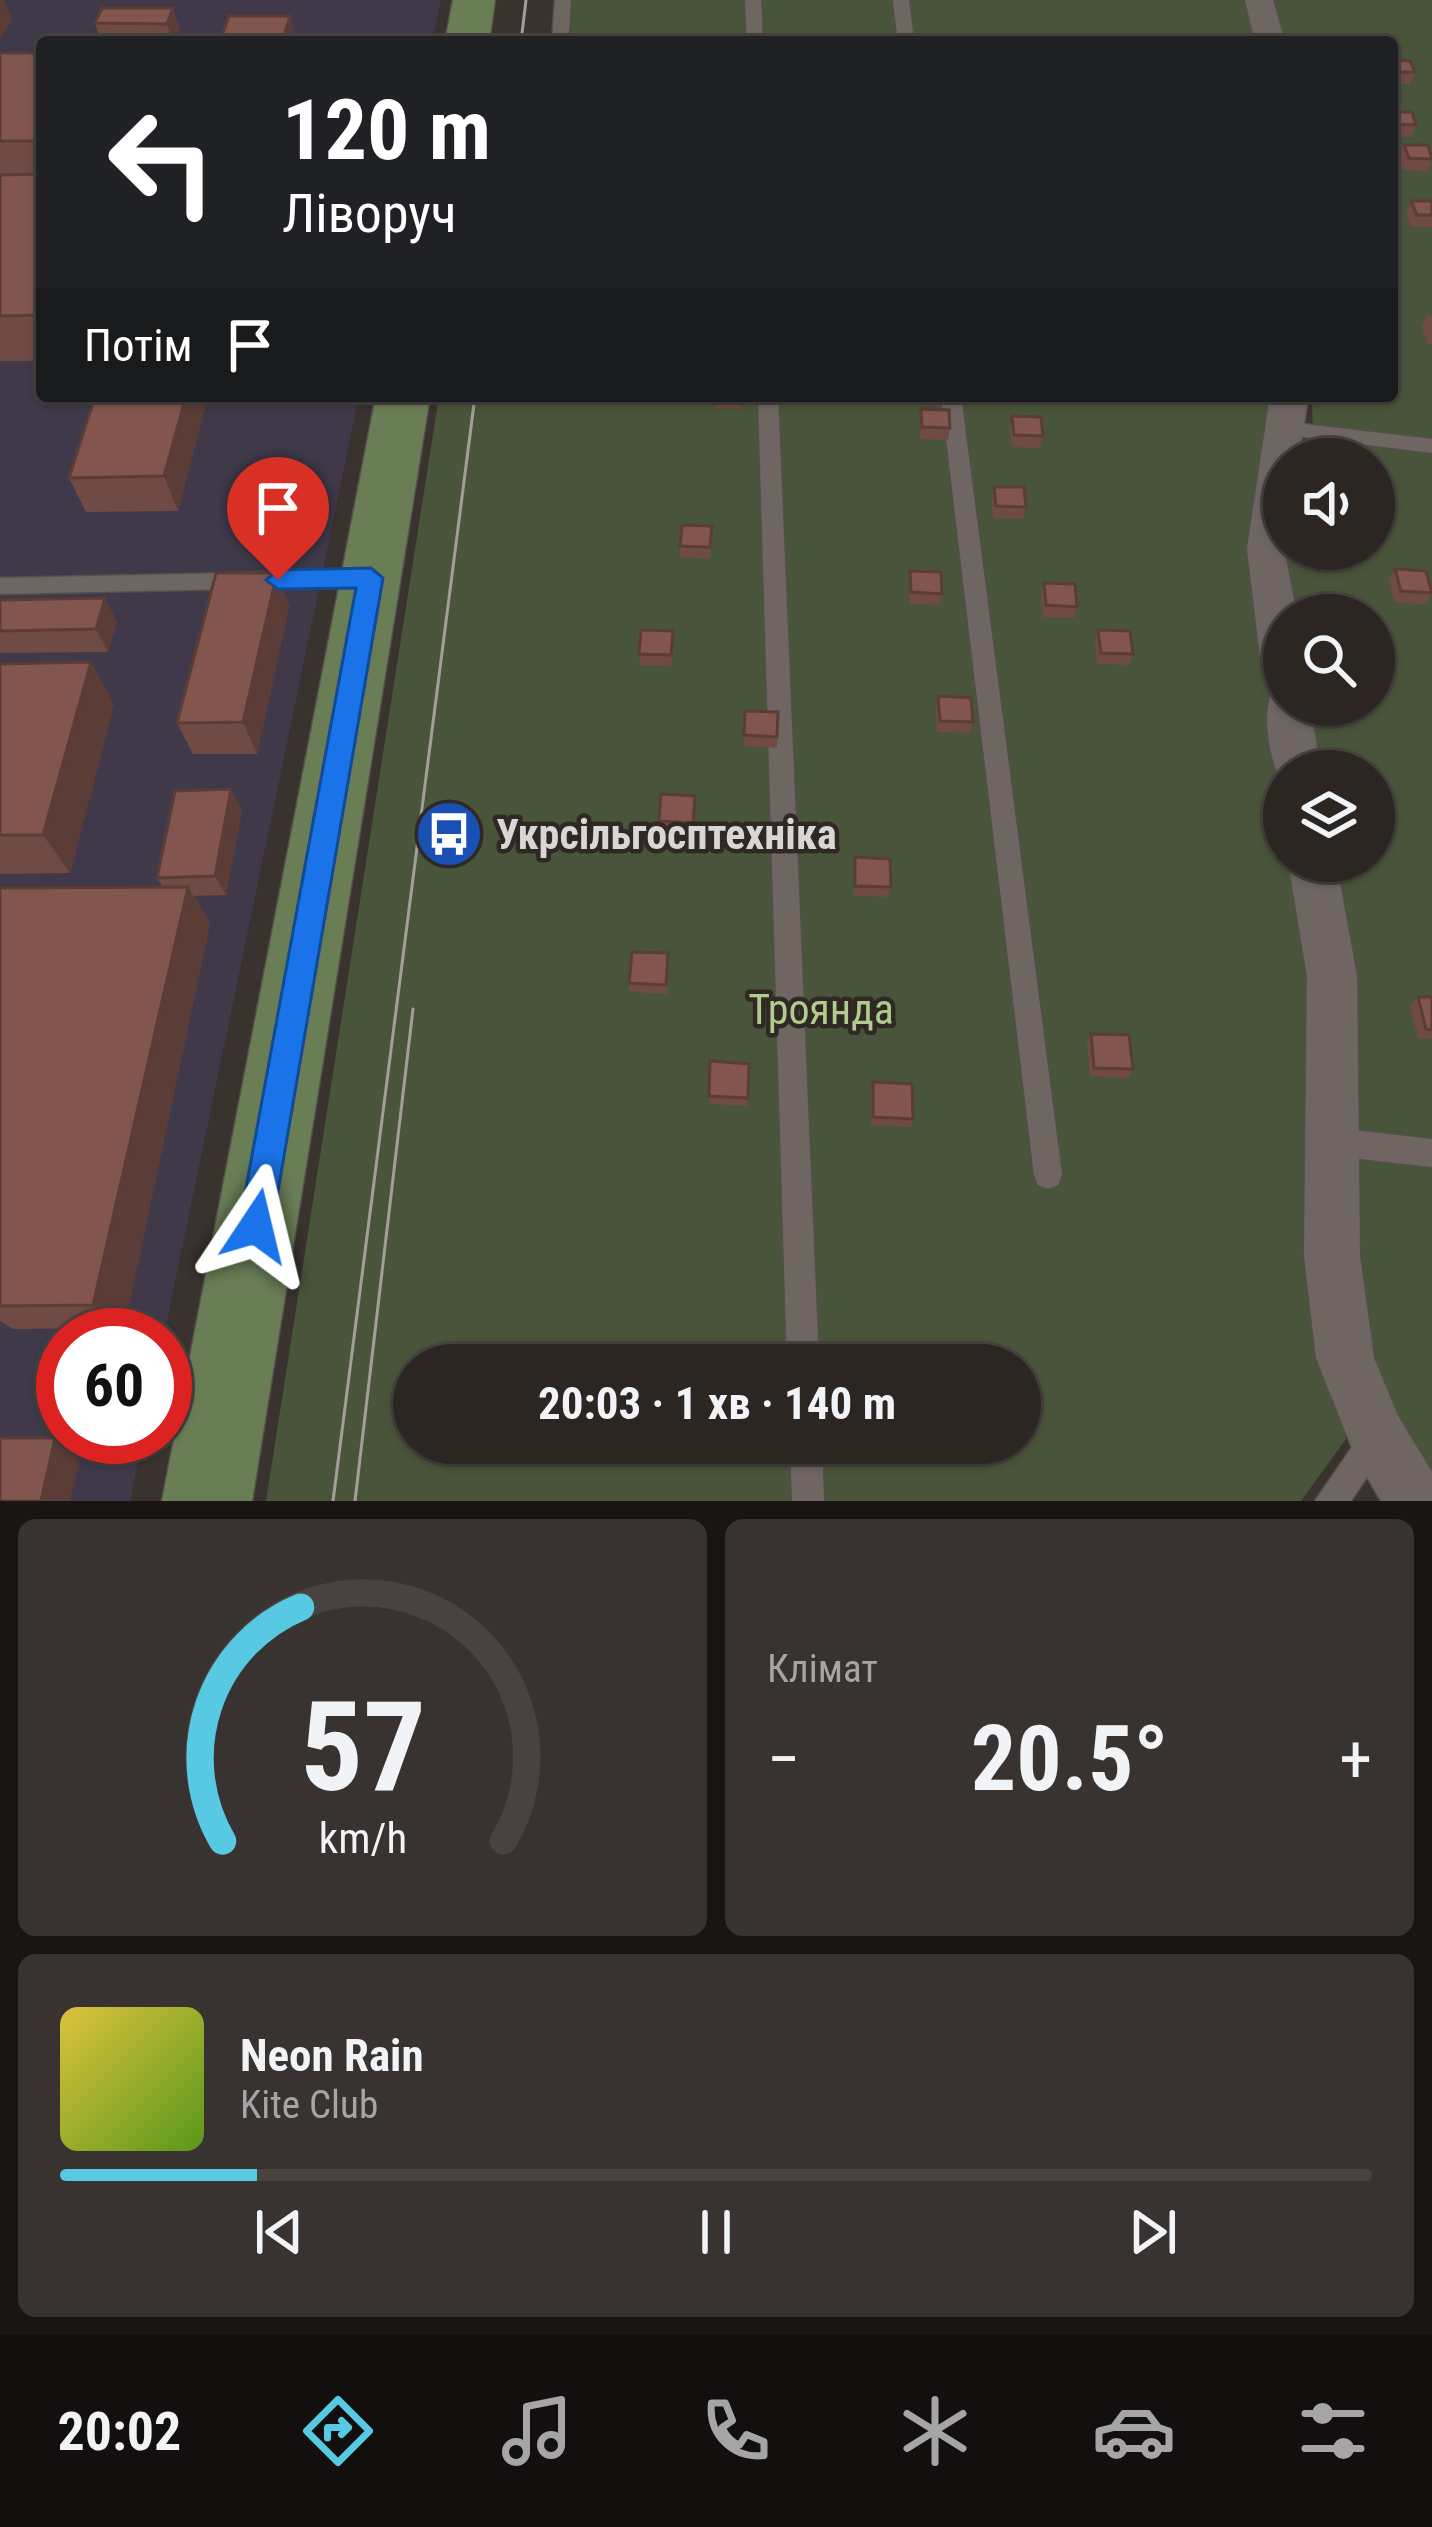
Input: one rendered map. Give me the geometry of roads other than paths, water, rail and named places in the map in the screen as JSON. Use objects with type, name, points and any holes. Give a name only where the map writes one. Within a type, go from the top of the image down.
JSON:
[{"type":"main road","points":[[467,36],[474,0]]},
{"type":"main road","points":[[207,1501],[402,402]]},
{"type":"street","points":[[1259,0],[1268,36]]},
{"type":"street","points":[[1273,594],[1267,549],[1276,458],[1288,412]]},
{"type":"street","points":[[1316,882],[1332,976],[1332,1256],[1345,1358],[1378,1437],[1415,1501]]},
{"type":"lane","points":[[560,36],[562,0]]},
{"type":"lane","points":[[753,0],[755,36]]},
{"type":"lane","points":[[901,0],[905,36]]},
{"type":"lane","points":[[768,402],[802,1344]]},
{"type":"lane","points":[[952,402],[1048,1175]]},
{"type":"lane","points":[[1288,412],[1432,446]]},
{"type":"lane","points":[[0,586],[371,578]]},
{"type":"lane","points":[[1334,1142],[1432,1153]]},
{"type":"lane","points":[[1331,1501],[1378,1437]]},
{"type":"lane","points":[[807,1464],[808,1501]]},
{"type":"tram line","points":[[522,36],[526,0]]},
{"type":"tram line","points":[[333,1501],[474,402]]},
{"type":"tram line","points":[[355,1501],[413,1009]]},
{"type":"place","name":"Укрсільгосптехніка","points":[[449,834]]},
{"type":"park label","name":"Троянда","points":[[821,1009]]}]
